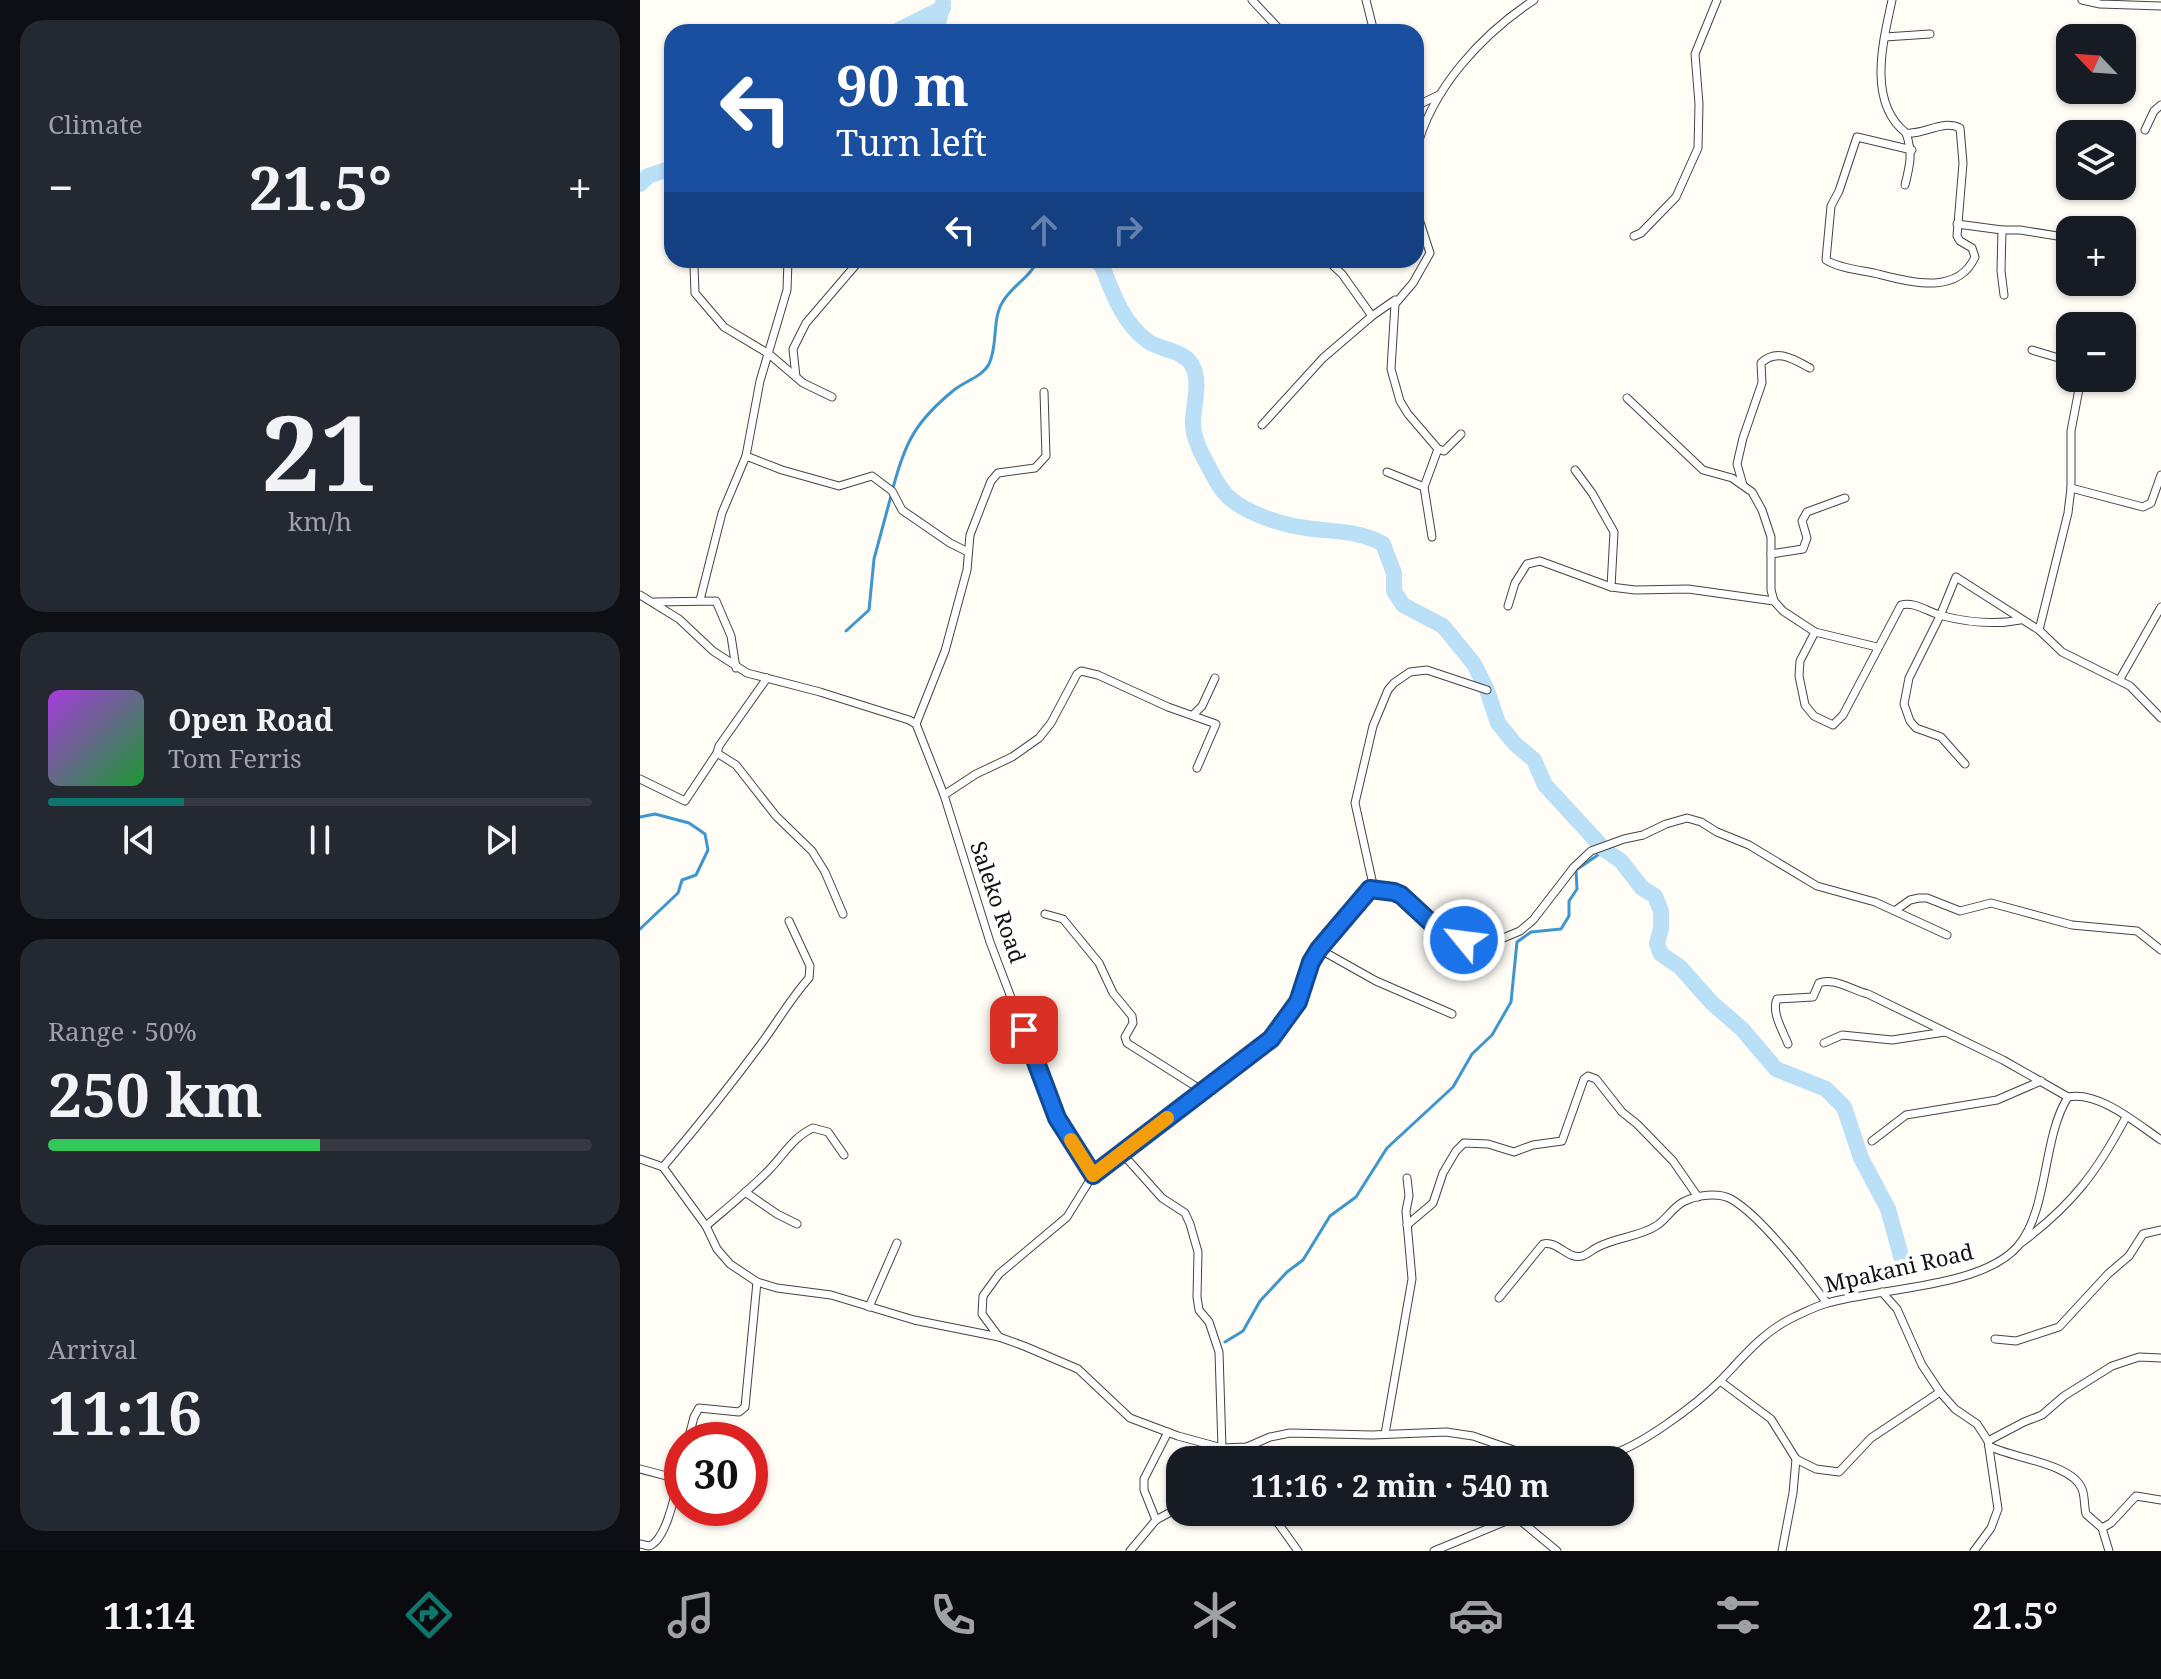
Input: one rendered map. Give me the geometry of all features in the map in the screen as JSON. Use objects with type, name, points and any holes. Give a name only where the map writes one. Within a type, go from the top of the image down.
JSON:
[{"type":"street","points":[[1252,0],[1274,24]]},
{"type":"street","points":[[1366,0],[1372,24]]},
{"type":"street","points":[[1424,125],[1439,95],[1473,51],[1534,0]]},
{"type":"street","points":[[1634,236],[1641,233],[1676,197],[1698,148],[1699,104],[1695,54],[1717,0]]},
{"type":"street","points":[[1892,0],[1885,37],[1883,99],[1889,114],[1906,133],[1912,150],[1905,185]]},
{"type":"street","points":[[2082,0],[2100,4],[2161,6]]},
{"type":"street","points":[[1885,37],[1930,34]]},
{"type":"street","points":[[1424,101],[1439,95]]},
{"type":"street","points":[[2145,130],[2154,111],[2161,105]]},
{"type":"street","points":[[1906,133],[1917,133],[1946,124],[1960,128],[1963,163],[1958,239],[1972,248],[1975,257],[1964,273],[1937,283],[1914,282],[1826,260],[1831,206],[1857,137],[1912,150]]},
{"type":"street","points":[[1957,224],[2056,236]]},
{"type":"street","points":[[2002,230],[2004,295]]},
{"type":"street","points":[[1424,235],[1430,253],[1424,264]]},
{"type":"street","points":[[694,268],[695,293],[712,315],[737,336],[769,354],[797,379],[832,397]]},
{"type":"street","points":[[700,600],[722,513],[746,456],[757,391],[787,290],[788,268]]},
{"type":"street","points":[[797,379],[793,349],[806,323],[853,268]]},
{"type":"street","points":[[1336,268],[1372,316]]},
{"type":"street","points":[[1262,425],[1323,358],[1397,298],[1413,283],[1422,268]]},
{"type":"street","points":[[1397,298],[1391,354],[1394,383],[1408,414],[1438,449],[1444,451],[1461,434]]},
{"type":"street","points":[[2032,350],[2056,357]]},
{"type":"street","points":[[1743,485],[1737,464],[1762,383],[1761,363],[1781,354],[1810,368]]},
{"type":"street","points":[[640,595],[679,619],[736,668],[916,724],[945,651],[967,570],[970,535],[991,481],[998,473],[1035,468],[1046,456],[1044,392]]},
{"type":"street","points":[[2039,630],[2061,547],[2071,488],[2070,451],[2079,392]]},
{"type":"street","points":[[1627,398],[1703,470],[1732,478],[1752,492],[1771,537],[1774,601],[1783,611],[1815,632],[1877,647]]},
{"type":"street","points":[[1432,537],[1424,487],[1438,449]]},
{"type":"street","points":[[746,456],[793,474],[839,486],[872,476],[892,491],[902,510],[968,552]]},
{"type":"street","points":[[1575,470],[1614,532],[1611,587]]},
{"type":"street","points":[[1387,472],[1424,487]]},
{"type":"street","points":[[2071,488],[2143,507],[2151,503],[2161,475]]},
{"type":"street","points":[[1771,554],[1803,549],[1807,538],[1802,521],[1807,512],[1845,498]]},
{"type":"street","points":[[1508,606],[1515,583],[1527,564],[1534,561],[1611,587],[1688,589],[1774,601]]},
{"type":"street","points":[[1965,764],[1941,737],[1916,728],[1904,704],[1909,678],[1956,577],[2039,630],[2062,652],[2096,671],[2120,679],[2139,693],[2161,718]]},
{"type":"street","points":[[655,602],[713,600],[720,605],[734,646],[736,668]]},
{"type":"street","points":[[1815,632],[1800,661],[1799,676],[1805,705],[1814,716],[1833,725],[1843,715],[1901,605],[1912,604],[1940,616],[1990,623],[2020,620]]},
{"type":"street","points":[[2120,679],[2161,607]]},
{"type":"street","points":[[999,1337],[982,1314],[983,1296],[999,1274],[1067,1217],[1093,1175],[1257,1051],[1283,1026],[1298,1002],[1311,962],[1319,949],[1370,889],[1372,880],[1355,803],[1373,726],[1388,690],[1406,674],[1427,670],[1487,690]]},
{"type":"street","points":[[944,795],[976,774],[1012,757],[1039,738],[1081,671],[1098,675],[1168,707],[1216,724],[1197,768]]},
{"type":"street","points":[[640,779],[685,801],[767,678]]},
{"type":"street","points":[[1193,715],[1202,706],[1215,678]]},
{"type":"street","name":"Saleko Road","points":[[916,724],[944,795],[990,942],[1051,1103],[1061,1126],[1093,1175]]},
{"type":"street","points":[[717,753],[736,765],[776,816],[812,851],[843,914]]},
{"type":"street","points":[[1370,889],[1401,895],[1448,935],[1473,943],[1491,943],[1520,931],[1533,920],[1574,867],[1591,851],[1643,835],[1675,821],[1692,819],[1749,845],[1817,886],[1896,910],[1947,935]]},
{"type":"street","points":[[1896,910],[1919,898],[1927,898],[1960,911],[1991,903],[2072,925],[2137,931],[2161,950]]},
{"type":"street","points":[[1045,914],[1063,919],[1099,963],[1113,993],[1132,1016],[1125,1041],[1203,1091]]},
{"type":"street","points":[[663,1167],[718,1101],[788,1002],[809,978],[810,966],[789,921]]},
{"type":"street","points":[[1319,949],[1376,981],[1452,1014]]},
{"type":"street","points":[[1788,1044],[1774,1008],[1775,1002],[1777,999],[1813,997],[1816,986],[1827,980],[1868,994],[2068,1097],[2077,1095],[2096,1101],[2161,1140]]},
{"type":"street","points":[[1824,1043],[1842,1035],[1892,1040],[1945,1032]]},
{"type":"street","points":[[1407,1225],[1433,1203],[1443,1173],[1464,1143],[1488,1144],[1514,1152],[1533,1145],[1562,1141],[1584,1079],[1588,1076],[1596,1079],[1622,1112],[1673,1161],[1698,1197]]},
{"type":"street","points":[[1872,1141],[1906,1115],[1997,1100],[2041,1081]]},
{"type":"street","points":[[2019,1244],[2031,1218],[2057,1119],[2068,1097]]},
{"type":"street","name":"Mpakani Road","points":[[1627,1446],[1677,1416],[1720,1381],[1771,1330],[1827,1303],[1929,1284],[1978,1270],[2009,1254],[2048,1222],[2084,1186],[2102,1162],[2126,1117]]},
{"type":"street","points":[[706,1226],[745,1192],[795,1139],[813,1128],[828,1132],[844,1155]]},
{"type":"street","points":[[1116,1157],[1128,1160],[1162,1198],[1185,1213],[1190,1224],[1198,1252],[1199,1310],[1209,1322],[1219,1352],[1222,1446]]},
{"type":"street","points":[[640,1159],[663,1167],[706,1226],[717,1249],[730,1264],[757,1282],[745,1407],[739,1412],[699,1408],[693,1422]]},
{"type":"street","points":[[1385,1434],[1412,1279],[1407,1178]]},
{"type":"street","points":[[745,1192],[797,1224]]},
{"type":"street","points":[[1499,1298],[1543,1244],[1551,1243],[1567,1253],[1582,1256],[1610,1241],[1655,1227],[1680,1203],[1698,1197],[1722,1196],[1740,1206],[1775,1240],[1827,1303]]},
{"type":"street","points":[[1995,1339],[2016,1341],[2059,1327],[2108,1274],[2123,1263],[2143,1234],[2161,1230]]},
{"type":"street","points":[[869,1307],[897,1243]]},
{"type":"street","name":"Mpakani Road","points":[[757,1282],[777,1288],[831,1295],[914,1320],[999,1337],[1078,1369],[1130,1418],[1215,1446]]},
{"type":"street","points":[[1882,1292],[1897,1309],[1922,1365],[1940,1392],[1955,1409],[1977,1424],[1988,1444],[1998,1509],[1991,1528],[1974,1551]]},
{"type":"street","points":[[1988,1444],[2042,1415],[2064,1396],[2112,1366],[2139,1357],[2161,1358]]},
{"type":"street","points":[[1720,1381],[1771,1419],[1796,1459],[1816,1469],[1839,1472],[1871,1438],[1940,1392]]},
{"type":"street","points":[[1156,1520],[1144,1490],[1144,1479],[1168,1432]]},
{"type":"street","name":"Mpakani Road","points":[[1249,1446],[1290,1433],[1421,1432],[1462,1434],[1500,1446]]},
{"type":"street","points":[[1988,1444],[2053,1468],[2075,1480],[2083,1492],[2086,1514],[2102,1528],[2109,1551]]},
{"type":"street","points":[[1782,1551],[1790,1519],[1796,1459]]},
{"type":"street","points":[[640,1469],[664,1475]]},
{"type":"street","points":[[2102,1528],[2111,1523],[2136,1496],[2161,1500]]},
{"type":"street","points":[[1130,1551],[1156,1520],[1166,1515]]},
{"type":"street","points":[[640,1544],[649,1546],[660,1539],[665,1526]]},
{"type":"street","points":[[1280,1526],[1298,1551]]},
{"type":"street","points":[[1434,1551],[1492,1526]]},
{"type":"street","points":[[1530,1526],[1557,1551]]},
{"type":"waterway","points":[[938,24],[943,3]]},
{"type":"waterway","points":[[911,24],[943,8]]},
{"type":"waterway","points":[[640,184],[648,176],[664,171]]},
{"type":"waterway","points":[[893,488],[902,458],[921,423],[941,401],[989,364],[1002,303],[1033,268]]},
{"type":"waterway","points":[[1103,268],[1120,308],[1140,335],[1178,354],[1192,365],[1196,379],[1194,435],[1224,492],[1248,510],[1277,522],[1355,534],[1383,544],[1394,573],[1394,591],[1403,605],[1443,626],[1474,664],[1498,723],[1515,744],[1534,760],[1545,785],[1605,850],[1621,861],[1642,888],[1655,896],[1661,911],[1657,944],[1661,954],[1680,967],[1712,1003],[1742,1029],[1776,1069],[1826,1089],[1844,1107],[1861,1158],[1888,1209],[1903,1263]]},
{"type":"waterway","points":[[846,631],[869,610],[874,559],[891,496]]},
{"type":"waterway","points":[[640,817],[655,814],[689,823],[705,834],[708,850],[696,875],[682,880],[678,893],[640,929]]},
{"type":"waterway","points":[[1225,1342],[1243,1331],[1260,1301],[1303,1260],[1330,1216],[1356,1197],[1387,1148],[1453,1087],[1472,1054],[1492,1035],[1511,1002],[1517,942],[1531,932],[1561,929],[1569,916],[1569,901],[1577,889],[1576,870],[1605,850]]},
{"type":"slow traffic","points":[[1071,1140],[1093,1175],[1167,1118]]},
{"type":"route","points":[[1024,1030],[1057,1118],[1093,1175],[1271,1039],[1298,1002],[1311,962],[1319,949],[1370,889],[1401,895],[1440,931],[1464,940]]}]
